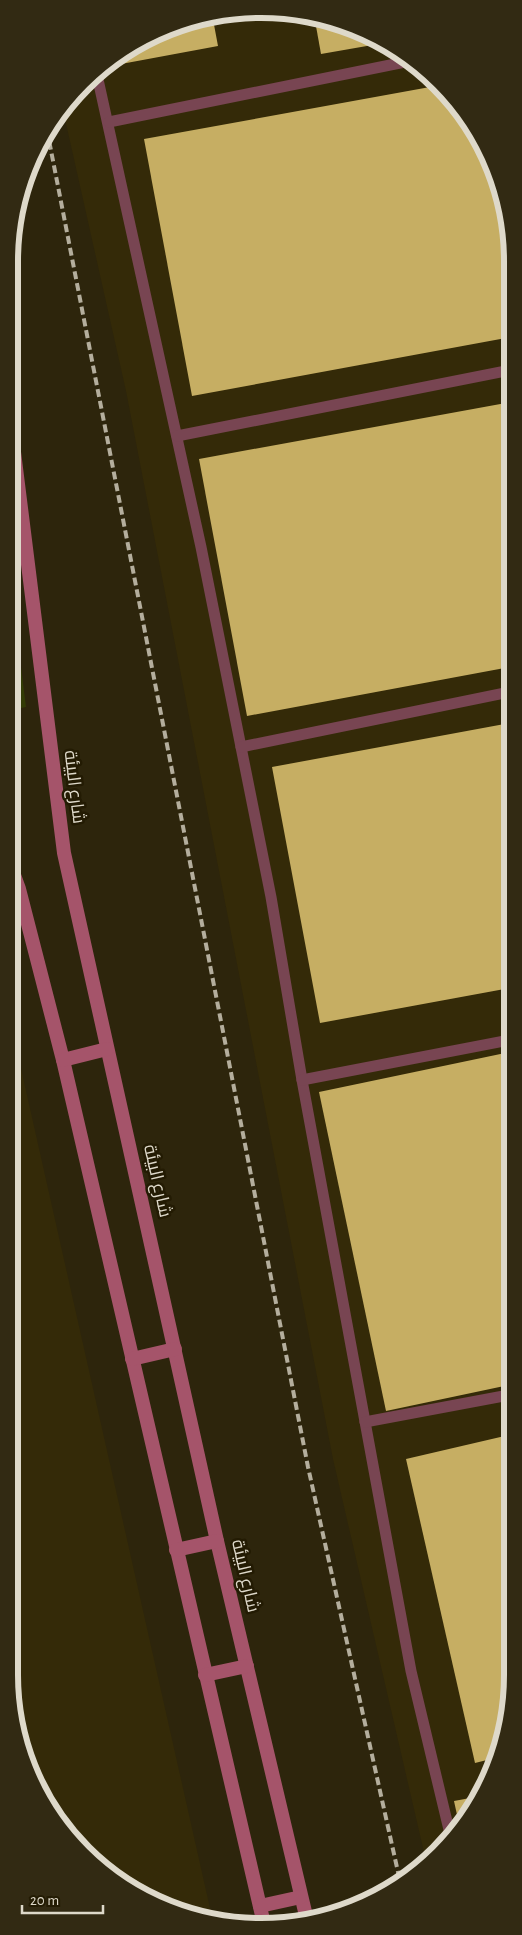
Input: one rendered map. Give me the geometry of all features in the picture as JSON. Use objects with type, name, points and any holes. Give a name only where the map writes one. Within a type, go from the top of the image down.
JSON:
[{"type":"main road","name":"شارع البيئة","points":[[18,484],[64,853],[217,1541],[305,1913]]},
{"type":"main road","points":[[18,886],[63,1060],[263,1918]]},
{"type":"main road","points":[[63,1060],[107,1049]]},
{"type":"main road","points":[[132,1359],[175,1349]]},
{"type":"main road","points":[[176,1550],[217,1541]]},
{"type":"main road","points":[[205,1675],[247,1666]]},
{"type":"main road","points":[[260,1906],[301,1897]]},
{"type":"lane","points":[[109,122],[401,63]]},
{"type":"lane","points":[[98,80],[177,436],[241,747],[271,897],[302,1080],[411,1671],[449,1829]]},
{"type":"lane","points":[[177,436],[504,371]]},
{"type":"lane","points":[[241,747],[504,693]]},
{"type":"lane","points":[[302,1080],[504,1041]]},
{"type":"lane","points":[[365,1422],[504,1396]]},
{"type":"shaded area","points":[[245,18],[277,18],[309,22],[339,30],[369,43],[409,68],[444,100],[472,139],[486,168],[500,213],[504,245],[504,1690],[500,1722],[492,1752],[479,1782],[454,1822],[424,1855],[333,1459],[126,391],[65,118],[78,100],[100,78],[139,50],[183,30],[213,22]]},
{"type":"shaded area","points":[[18,1055],[211,1912],[183,1905],[139,1885],[100,1857],[78,1835],[50,1796],[43,1782],[30,1752],[22,1722],[18,1690]]},
{"type":"green space","points":[[18,643],[26,707],[18,709]]},
{"type":"building","points":[[213,22],[218,46],[118,65],[139,50],[168,36]]},
{"type":"building","points":[[316,24],[339,30],[373,45],[321,54]]},
{"type":"building","points":[[431,87],[444,100],[472,139],[492,183],[500,213],[504,245],[504,338],[192,396],[144,139]]},
{"type":"building","points":[[504,403],[504,668],[247,716],[199,459]]},
{"type":"building","points":[[504,724],[504,989],[320,1023],[272,767]]},
{"type":"building","points":[[504,1053],[504,1386],[386,1411],[319,1092]]},
{"type":"building","points":[[504,1436],[504,1690],[500,1722],[489,1760],[475,1763],[406,1459]]},
{"type":"building","points":[[471,1798],[457,1817],[454,1801]]},
{"type":"railway","points":[[49,141],[308,1467],[399,1874]]}]
